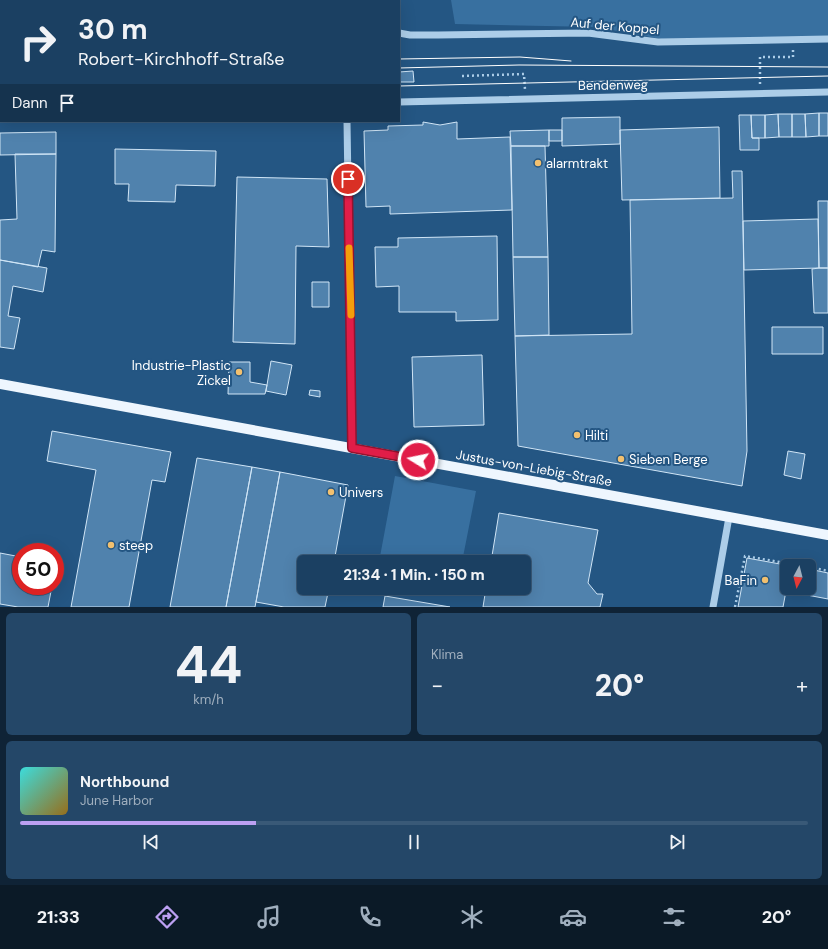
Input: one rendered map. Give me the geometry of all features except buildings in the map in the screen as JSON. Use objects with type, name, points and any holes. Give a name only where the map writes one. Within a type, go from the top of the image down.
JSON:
[{"type":"main road","name":"Justus-von-Liebig-Straße","points":[[0,384],[828,535]]},
{"type":"street","name":"Auf der Koppel","points":[[400,33],[410,35],[438,35],[588,33],[658,42],[828,39]]},
{"type":"street","name":"Bendenweg","points":[[400,102],[828,92]]},
{"type":"street","points":[[347,122],[352,448]]},
{"type":"street","points":[[713,607],[729,517]]},
{"type":"path","points":[[760,86],[760,57],[793,57],[793,40]]},
{"type":"path","points":[[462,76],[524,74],[525,91],[532,91]]},
{"type":"path","points":[[735,607],[744,556],[780,562]]},
{"type":"path","points":[[816,568],[828,571]]},
{"type":"shaded area","points":[[451,0],[828,0],[828,36],[661,39],[596,27],[455,24]]},
{"type":"shaded area","points":[[395,476],[476,491],[463,555],[380,555]]},
{"type":"tram line","points":[[400,59],[520,57],[571,61]]},
{"type":"tram line","points":[[400,68],[519,65],[828,67]]},
{"type":"tram line","points":[[400,86],[828,76]]},
{"type":"slow traffic","points":[[349,248],[351,315]]},
{"type":"place","name":"alarmtrakt","points":[[538,163]]},
{"type":"place","name":"Industrie-Plastic Zickel","points":[[239,372]]},
{"type":"place","name":"Hilti","points":[[577,435]]},
{"type":"place","name":"Sieben Berge","points":[[621,459]]},
{"type":"place","name":"Univers","points":[[331,492]]},
{"type":"place","name":"steep","points":[[111,545]]},
{"type":"place","name":"BaFin","points":[[765,580]]},
{"type":"route","points":[[348,179],[352,448],[418,460]]}]
